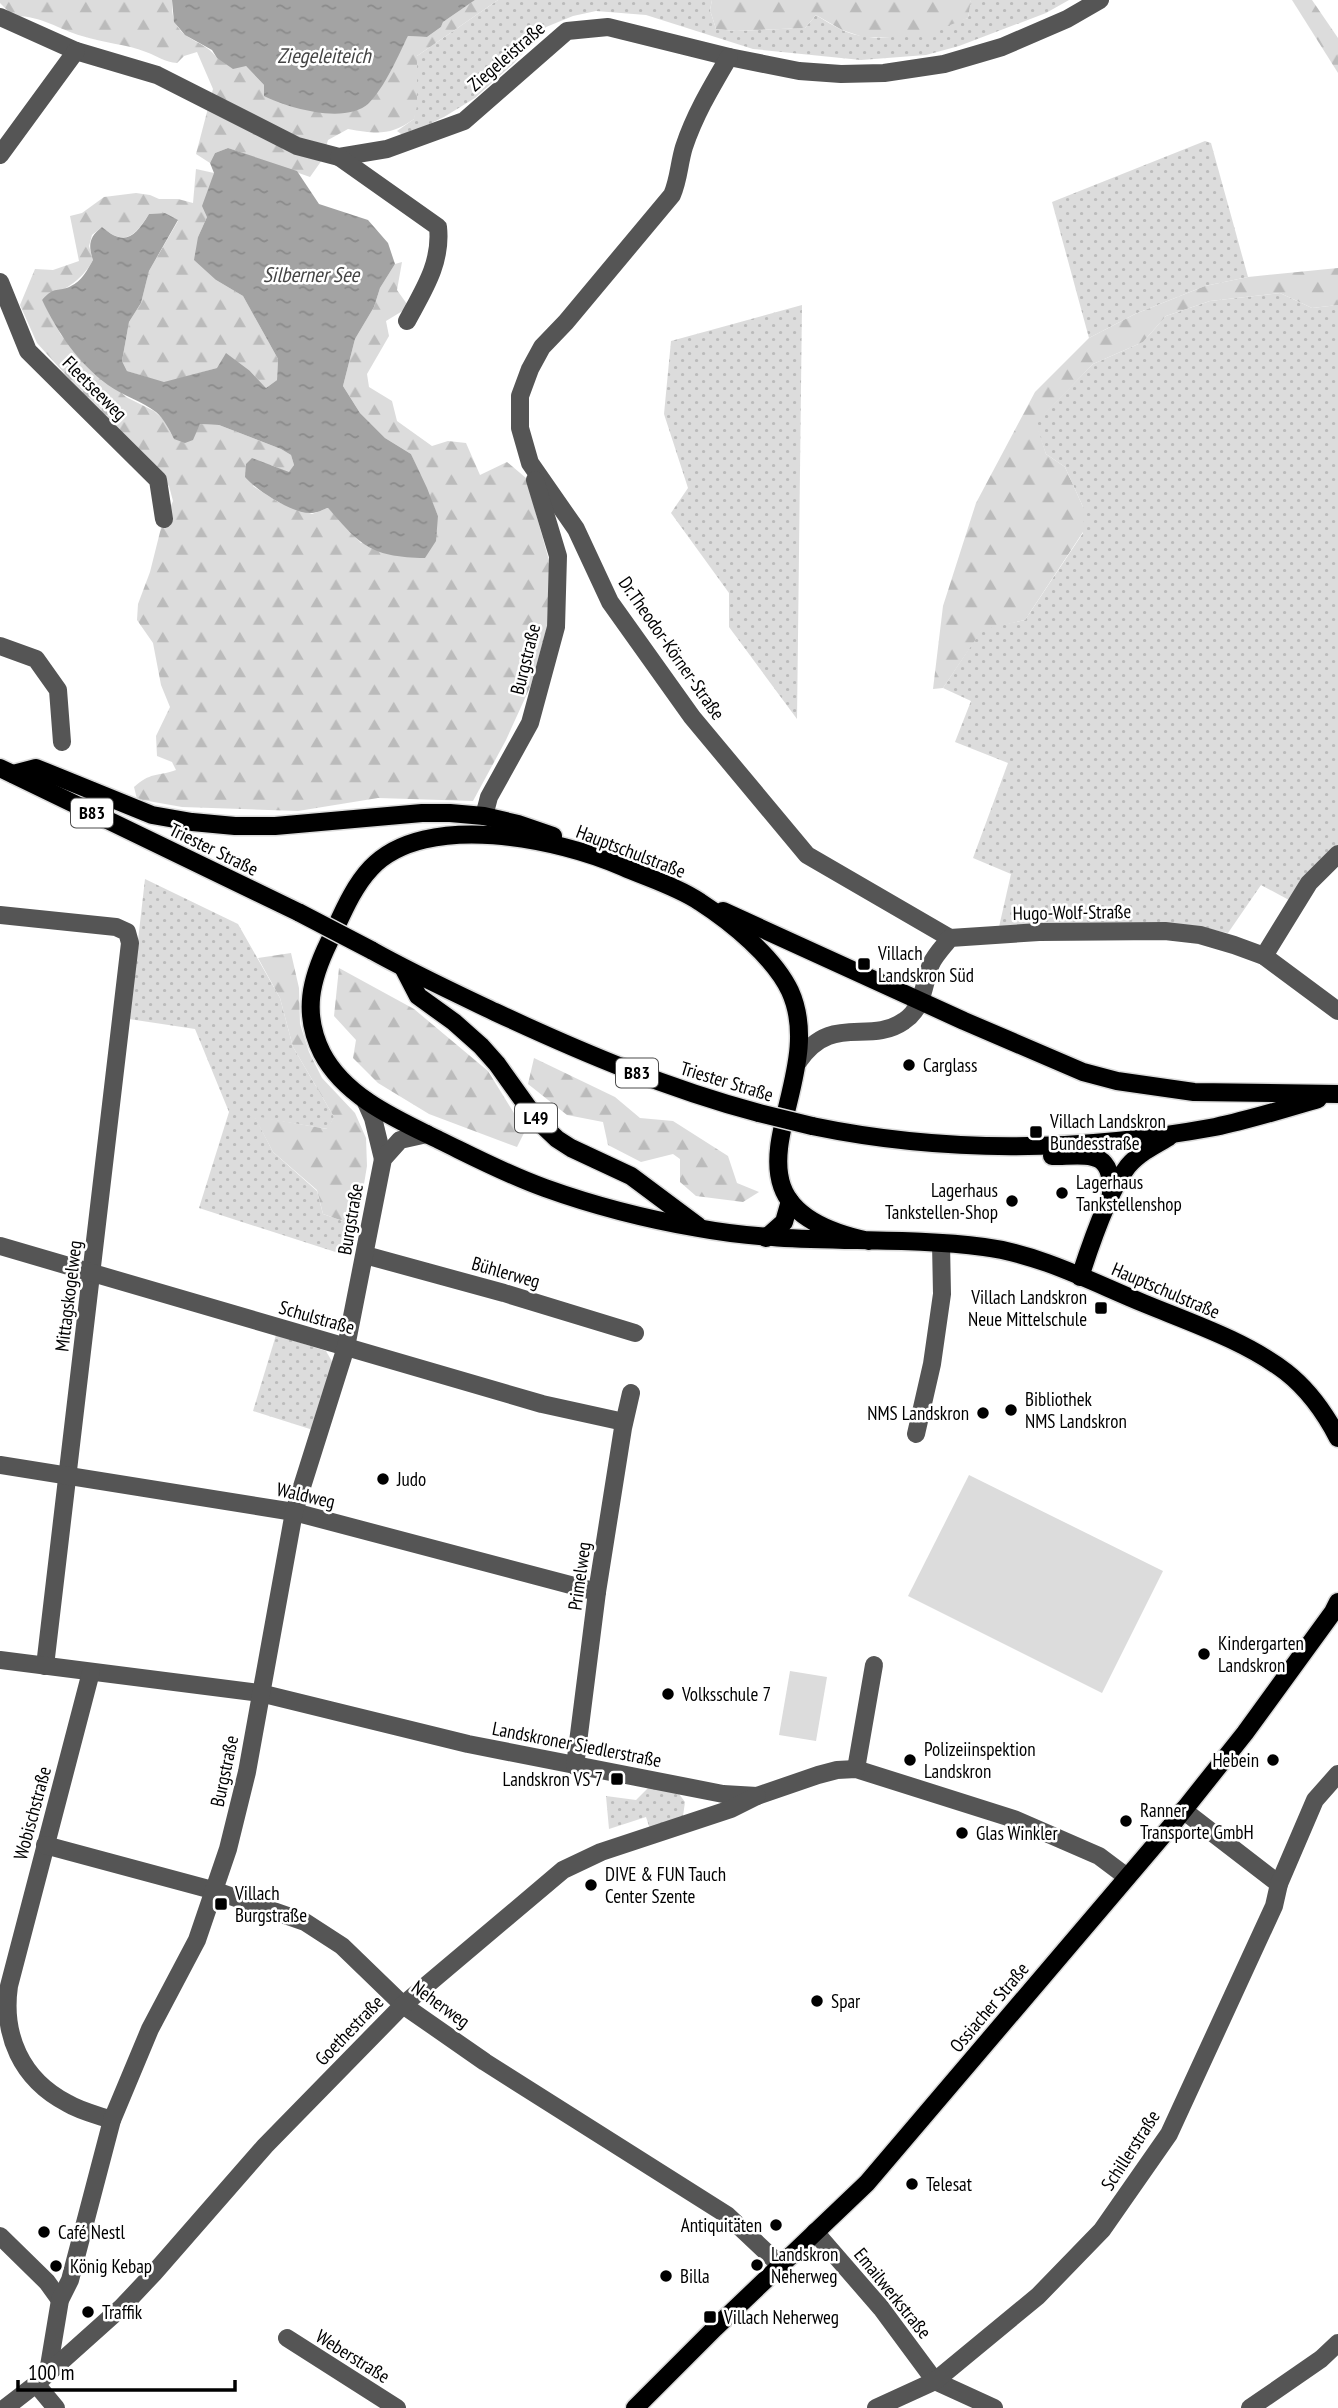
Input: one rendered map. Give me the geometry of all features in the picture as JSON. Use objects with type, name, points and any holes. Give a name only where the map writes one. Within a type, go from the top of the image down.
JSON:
[{"type":"main road","points":[[6,771],[36,768],[152,815],[235,826],[275,826],[450,813],[484,816],[518,824],[581,850]]},
{"type":"main road","name":"Triester Straße","points":[[6,771],[300,913],[404,969],[546,1036],[670,1086],[759,1114],[905,1142],[985,1147],[1029,1146],[1120,1141],[1173,1134],[1218,1126],[1338,1094]]},
{"type":"main road","name":"Hauptschulstraße","points":[[869,1241],[840,1235],[820,1226],[804,1216],[790,1201],[780,1173],[778,1141],[798,1062],[800,1035],[797,1013],[790,991],[780,973],[748,939],[698,900],[581,850],[477,834],[454,835],[406,846],[386,856],[371,868],[344,911],[316,969],[311,1007],[313,1026],[324,1057],[332,1070],[365,1100],[501,1170],[542,1187],[607,1208],[702,1229],[766,1238],[869,1241],[941,1243],[990,1247],[1012,1252],[1080,1277],[1260,1355],[1287,1373],[1314,1399],[1338,1438]]},
{"type":"main road","points":[[698,900],[1083,1072],[1117,1081],[1195,1092],[1338,1094]]},
{"type":"main road","name":"L49","points":[[404,969],[418,996],[481,1046],[498,1064],[537,1120],[557,1139],[570,1149],[631,1176],[702,1229]]},
{"type":"main road","points":[[1080,1277],[1111,1194],[1128,1166],[1173,1134]]},
{"type":"main road","points":[[1029,1146],[1051,1156],[1085,1156],[1102,1160],[1111,1173],[1111,1194]]},
{"type":"main road","points":[[766,1238],[783,1222],[790,1201]]},
{"type":"main road","name":"Ossiacher Straße","points":[[635,2408],[867,2183],[1183,1811],[1245,1733],[1338,1602]]},
{"type":"street","name":"Ziegeleistraße","points":[[0,17],[76,51],[157,75],[298,146],[339,157],[387,149],[464,121],[567,31],[608,27],[799,71],[884,73],[944,64],[1002,47],[1067,19],[1100,0]]},
{"type":"street","points":[[0,155],[76,51]]},
{"type":"street","name":"Dr.Theodor-Körner-Straße","points":[[729,57],[698,109],[672,195],[542,347],[520,396],[520,428],[530,463],[576,529],[610,603],[692,718],[807,855],[950,937]]},
{"type":"street","points":[[339,157],[438,227],[438,252],[432,272],[407,321]]},
{"type":"street","name":"Fleetseeweg","points":[[0,282],[28,351],[158,480],[164,519]]},
{"type":"street","name":"Burgstraße","points":[[484,816],[489,797],[530,723],[556,626],[558,556],[530,463]]},
{"type":"street","points":[[0,646],[36,659],[58,691],[62,742]]},
{"type":"street","points":[[1264,956],[1309,883],[1338,854]]},
{"type":"street","name":"Mittagskogelweg","points":[[0,915],[116,927],[127,932],[130,943],[45,1666]]},
{"type":"street","name":"Hugo-Wolf-Straße","points":[[950,937],[1039,932],[1165,931],[1200,935],[1264,956],[1338,1011]]},
{"type":"street","points":[[798,1062],[817,1040],[833,1034],[885,1029],[902,1023],[920,1001],[932,962],[950,937]]},
{"type":"street","name":"Burgstraße","points":[[42,2378],[60,2300],[70,2280],[112,2120],[150,2029],[197,1940],[216,1891],[244,1785],[294,1512],[346,1347],[383,1158],[373,1118],[365,1100]]},
{"type":"street","points":[[383,1158],[400,1140],[427,1134]]},
{"type":"street","points":[[916,1434],[932,1364],[942,1294],[941,1243]]},
{"type":"street","name":"Schulstraße","points":[[0,1246],[542,1404],[624,1422]]},
{"type":"street","name":"Bühlerweg","points":[[365,1255],[635,1333]]},
{"type":"street","name":"Primelweg","points":[[575,1766],[597,1592],[631,1393]]},
{"type":"street","name":"Waldweg","points":[[0,1465],[294,1512],[597,1592]]},
{"type":"street","name":"Landskroner Siedlerstraße","points":[[0,1660],[260,1693],[468,1744],[723,1794],[757,1796],[818,1774],[856,1769],[1014,1819],[1099,1856],[1127,1877]]},
{"type":"street","points":[[856,1769],[874,1665]]},
{"type":"street","name":"Wobischstraße","points":[[91,1672],[6,2006],[8,2026],[24,2064],[50,2094],[69,2105],[112,2120]]},
{"type":"street","name":"Schillerstraße","points":[[935,2381],[1038,2296],[1102,2230],[1169,2134],[1273,1906],[1279,1884],[1315,1800],[1338,1774]]},
{"type":"street","points":[[695,1788],[693,1806],[696,1821]]},
{"type":"street","name":"Goethestraße","points":[[5,2408],[122,2306],[265,2146],[403,2004],[563,1870],[601,1852],[731,1809],[757,1796]]},
{"type":"street","points":[[1183,1811],[1279,1884]]},
{"type":"street","name":"Neherweg","points":[[45,1845],[216,1891],[305,1922],[342,1946],[403,2004],[507,2076],[727,2214],[780,2265]]},
{"type":"street","name":"Emailwerkstraße","points":[[816,2232],[881,2308],[935,2381],[994,2408]]},
{"type":"street","points":[[0,2236],[47,2282],[60,2300]]},
{"type":"street","name":"Weberstraße","points":[[287,2338],[397,2408]]},
{"type":"street","points":[[1250,2408],[1321,2359],[1338,2343]]},
{"type":"street","points":[[42,2378],[56,2408]]},
{"type":"street","points":[[876,2408],[935,2381]]},
{"type":"green space","points":[[0,0],[172,0],[174,20],[184,33],[217,58],[246,66],[264,85],[368,104],[408,36],[427,37],[441,27],[443,22],[475,0],[498,0],[417,56],[417,106],[414,119],[390,131],[375,133],[348,129],[328,140],[322,160],[310,177],[228,148],[215,153],[210,163],[196,154],[213,89],[197,52],[184,56],[177,63],[169,61],[138,49],[82,36],[40,20],[13,16]]},
{"type":"green space","points":[[498,0],[712,0],[710,10],[716,29],[736,31],[805,28],[816,15],[856,35],[888,37],[921,32],[968,18],[971,0],[1069,0],[1046,13],[959,46],[926,55],[861,60],[753,49],[646,15],[596,11],[573,16],[546,27],[514,63],[475,98],[444,117],[404,136],[397,131],[414,119],[417,56]]},
{"type":"green space","points":[[712,0],[971,0],[968,18],[927,34],[863,37],[842,30],[816,15],[805,28],[736,31],[716,29],[710,10]]},
{"type":"green space","points":[[1292,0],[1312,0],[1338,38],[1338,73]]},
{"type":"green space","points":[[1205,141],[1211,143],[1248,277],[1205,286],[1135,314],[1089,338],[1052,202]]},
{"type":"green space","points":[[196,169],[214,173],[207,217],[198,237],[216,280],[243,296],[278,359],[277,380],[266,388],[250,371],[217,368],[164,383],[127,371],[122,361],[129,322],[141,303],[149,271],[178,221],[165,213],[149,214],[129,236],[117,237],[102,227],[92,235],[89,246],[93,260],[83,274],[65,289],[42,300],[61,335],[126,397],[154,411],[164,420],[174,439],[200,424],[219,425],[281,449],[291,455],[294,465],[289,473],[271,465],[253,486],[278,502],[312,514],[328,508],[361,543],[438,516],[411,454],[385,438],[360,413],[343,386],[355,339],[374,307],[380,288],[395,264],[402,262],[397,290],[409,307],[386,321],[389,336],[367,374],[369,387],[392,401],[397,421],[432,446],[448,441],[466,443],[480,475],[507,462],[526,478],[550,564],[547,627],[531,685],[506,740],[473,801],[378,798],[298,811],[182,807],[137,799],[134,787],[140,782],[176,770],[172,762],[157,756],[156,736],[170,707],[161,685],[153,643],[137,620],[138,604],[150,572],[161,528],[173,501],[169,486],[143,461],[37,343],[20,305],[35,269],[53,270],[79,261],[70,216],[82,213],[104,197],[136,193],[193,203]]},
{"type":"green space","points":[[1338,268],[1338,305],[1312,308],[1280,293],[1210,301],[1166,316],[1143,342],[1093,364],[1036,423],[1046,454],[1065,467],[1083,507],[1083,532],[1025,620],[982,630],[943,688],[933,689],[943,606],[976,503],[1035,392],[1089,338],[1135,314],[1205,286],[1248,277]]},
{"type":"green space","points":[[1280,293],[1312,308],[1338,305],[1338,848],[1289,900],[1261,885],[1228,933],[1190,925],[999,927],[1011,874],[973,858],[1008,763],[955,742],[971,701],[943,688],[982,629],[1025,620],[1083,533],[1083,507],[1065,467],[1046,454],[1035,423],[1093,364],[1143,342],[1166,316],[1210,301]]},
{"type":"green space","points":[[802,305],[797,719],[729,627],[729,593],[671,513],[688,488],[664,414],[671,341]]},
{"type":"green space","points":[[145,879],[238,924],[280,998],[293,1047],[334,1117],[328,1129],[255,1117],[273,1152],[317,1191],[323,1214],[357,1226],[351,1257],[199,1208],[229,1112],[195,1029],[129,1019]]},
{"type":"green space","points":[[291,953],[299,988],[300,1024],[309,1052],[322,1078],[355,1113],[366,1138],[367,1166],[357,1226],[323,1214],[317,1190],[273,1152],[254,1116],[327,1129],[334,1117],[293,1047],[280,998],[258,958]]},
{"type":"green space","points":[[339,968],[414,1009],[488,1071],[525,1131],[517,1147],[429,1114],[378,1083],[353,1058],[356,1040],[334,1016]]},
{"type":"green space","points":[[534,1058],[615,1097],[640,1118],[673,1121],[728,1156],[737,1183],[759,1192],[743,1202],[696,1196],[680,1182],[680,1159],[673,1154],[641,1162],[608,1145],[603,1122],[567,1115],[528,1084]]},
{"type":"green space","points":[[276,1335],[326,1351],[334,1365],[313,1430],[253,1411]]},
{"type":"green space","points":[[969,1475],[1163,1571],[1102,1693],[908,1596]]},
{"type":"green space","points":[[790,1671],[827,1677],[816,1741],[779,1735]]},
{"type":"green space","points":[[649,1787],[679,1794],[685,1802],[683,1816],[650,1829],[646,1817],[609,1829],[606,1796],[636,1800]]},
{"type":"water","name":"Ziegeleiteich","points":[[172,0],[475,0],[443,22],[441,27],[427,37],[408,36],[386,80],[369,103],[359,110],[332,114],[302,109],[264,96],[264,85],[246,66],[233,69],[217,58],[212,50],[185,35],[174,22]]},
{"type":"water","name":"Silberner See","points":[[228,148],[297,171],[319,204],[368,220],[388,243],[395,264],[355,339],[343,386],[360,413],[385,438],[411,454],[438,516],[436,541],[425,558],[380,552],[360,541],[328,508],[304,513],[266,495],[245,477],[246,464],[252,458],[289,472],[294,465],[291,455],[281,449],[219,425],[200,424],[193,440],[185,443],[174,439],[156,412],[114,389],[87,367],[62,336],[42,300],[50,292],[71,286],[81,278],[93,260],[90,250],[92,238],[102,227],[117,237],[129,237],[139,229],[149,214],[165,213],[178,220],[149,271],[141,303],[129,322],[122,361],[127,371],[164,382],[217,368],[226,353],[250,371],[266,388],[277,380],[278,359],[243,296],[216,280],[194,260],[198,237],[207,217],[202,206],[214,173],[210,163],[215,153]]},
{"type":"place","name":"Villach Landskron Süd","points":[[864,964]]},
{"type":"place","name":"Carglass","points":[[909,1065]]},
{"type":"place","name":"Villach Landskron Bundesstraße","points":[[1036,1132]]},
{"type":"place","name":"Lagerhaus Tankstellenshop","points":[[1062,1193]]},
{"type":"place","name":"Lagerhaus Tankstellen-Shop","points":[[1012,1201]]},
{"type":"place","name":"Villach Landskron Neue Mittelschule","points":[[1101,1308]]},
{"type":"place","name":"Bibliothek NMS Landskron","points":[[1011,1410]]},
{"type":"place","name":"NMS Landskron","points":[[983,1413]]},
{"type":"place","name":"Judo","points":[[383,1479]]},
{"type":"place","name":"Kindergarten Landskron","points":[[1204,1654]]},
{"type":"place","name":"Volksschule 7","points":[[668,1694]]},
{"type":"place","name":"Polizeiinspektion Landskron","points":[[910,1760]]},
{"type":"place","name":"Hebein","points":[[1273,1760]]},
{"type":"place","name":"Landskron VS 7","points":[[617,1779]]},
{"type":"place","name":"Ranner Transporte GmbH","points":[[1126,1821]]},
{"type":"place","name":"Glas Winkler","points":[[962,1833]]},
{"type":"place","name":"DIVE & FUN Tauch Center Szente","points":[[591,1885]]},
{"type":"place","name":"Villach Burgstraße","points":[[221,1904]]},
{"type":"place","name":"Spar","points":[[817,2001]]},
{"type":"place","name":"Telesat","points":[[912,2184]]},
{"type":"place","name":"Antiquitäten","points":[[776,2225]]},
{"type":"place","name":"Café Nestl","points":[[44,2232]]},
{"type":"place","name":"Landskron Neherweg","points":[[757,2265]]},
{"type":"place","name":"König Kebap","points":[[56,2266]]},
{"type":"place","name":"Billa","points":[[666,2276]]},
{"type":"place","name":"Traffik","points":[[88,2312]]},
{"type":"place","name":"Villach Neherweg","points":[[710,2317]]}]
